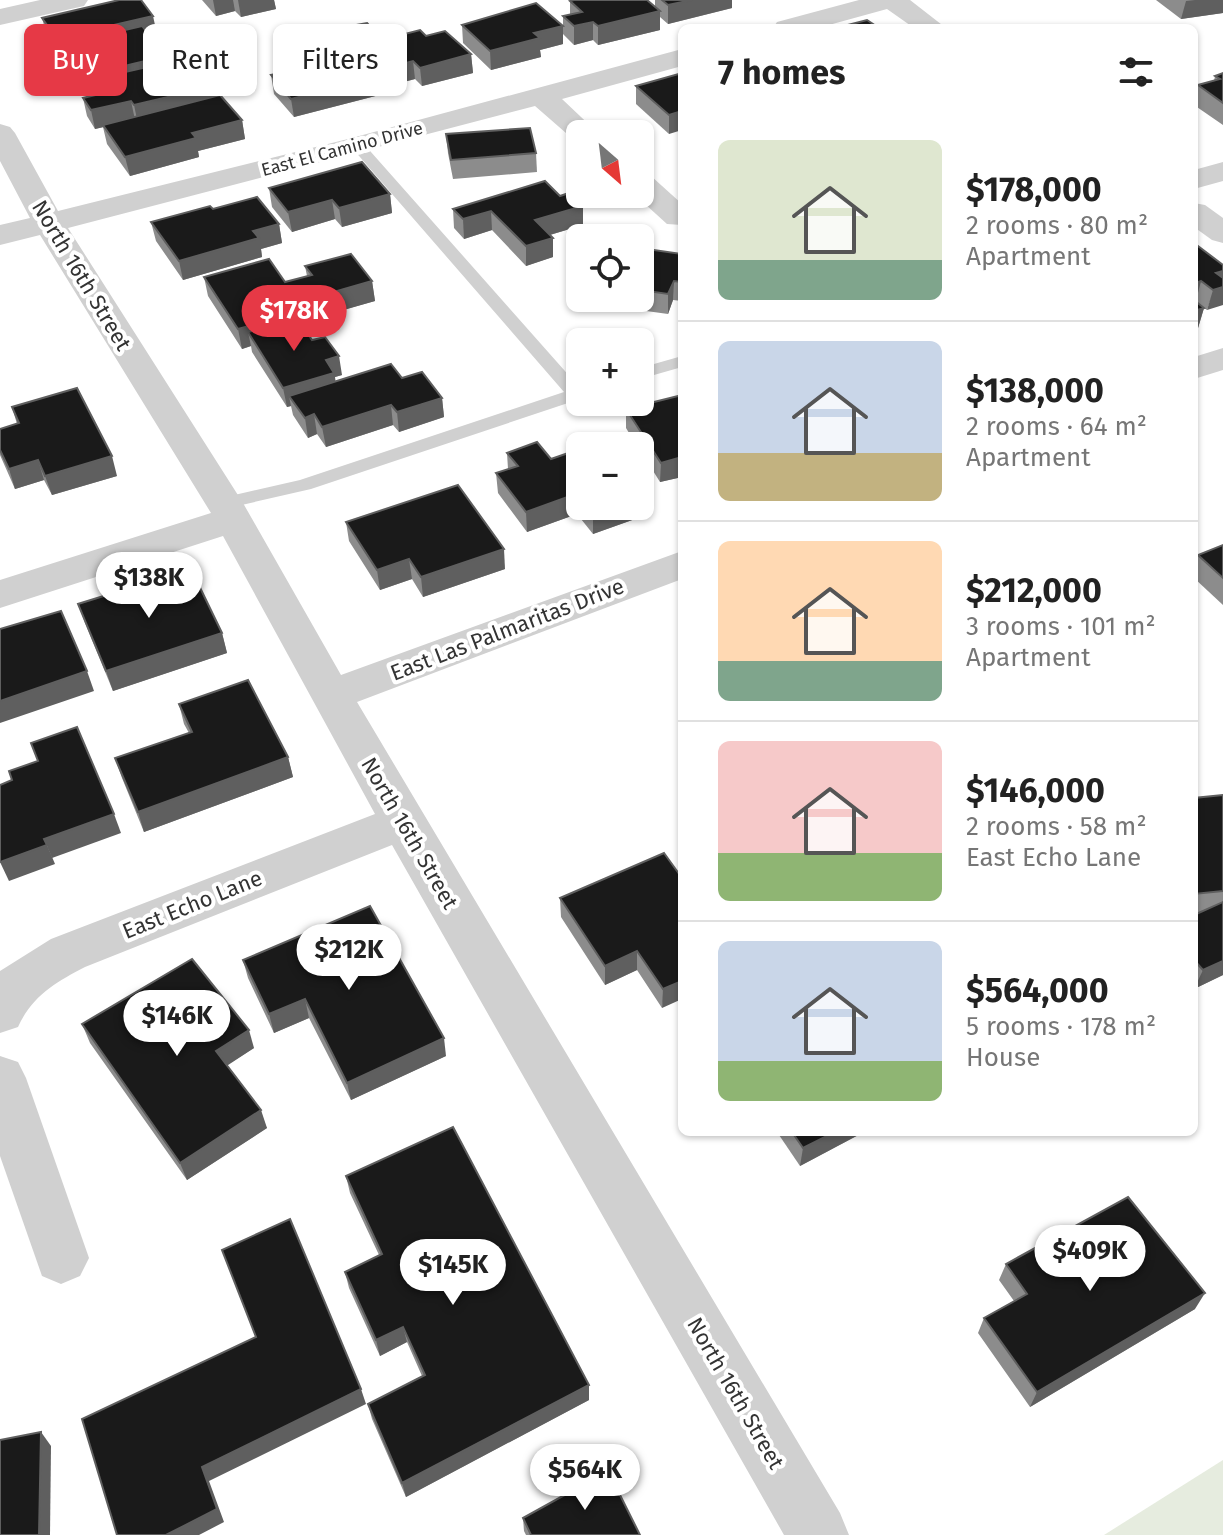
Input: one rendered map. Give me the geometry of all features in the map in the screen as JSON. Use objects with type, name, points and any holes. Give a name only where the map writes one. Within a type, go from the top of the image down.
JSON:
[{"type":"street","points":[[0,17],[75,0]]},
{"type":"street","points":[[802,24],[891,0],[926,24]]},
{"type":"street","name":"East El Camino Drive","points":[[0,235],[358,146],[678,58]]},
{"type":"street","points":[[540,95],[568,120]]},
{"type":"street","name":"North 16th Street","points":[[0,133],[49,223],[228,512],[402,822],[818,1535]]},
{"type":"street","points":[[1198,179],[1223,171]]},
{"type":"street","points":[[654,196],[678,217]]},
{"type":"street","points":[[1198,215],[1223,233]]},
{"type":"street","points":[[1198,367],[1223,358]]},
{"type":"street","points":[[0,594],[228,512]]},
{"type":"street","name":"East Las Palmaritas Drive","points":[[333,695],[678,566]]},
{"type":"street","name":"East Echo Lane","points":[[0,1012],[5,999],[31,972],[68,953],[402,822]]},
{"type":"street","points":[[0,1078],[61,1258]]},
{"type":"lane","points":[[358,146],[566,380]]},
{"type":"lane","points":[[654,370],[678,362]]},
{"type":"lane","points":[[228,512],[566,398]]},
{"type":"shaded area","points":[[1223,1460],[1223,1535],[1104,1535]]},
{"type":"building","points":[[119,0],[141,0],[153,16],[118,24],[46,24],[42,18]]},
{"type":"building","points":[[647,0],[660,11],[598,26],[593,22],[574,26],[563,16],[582,12],[570,1]]},
{"type":"building","points":[[662,0],[692,0],[668,5]]},
{"type":"building","points":[[536,3],[563,26],[534,33],[540,38],[490,51],[462,25]]},
{"type":"building","points":[[867,20],[873,24],[852,24]]},
{"type":"building","points":[[143,27],[143,62],[127,65],[127,30]]},
{"type":"building","points":[[420,30],[426,36],[445,31],[471,54],[420,68],[413,61],[407,63],[407,33]]},
{"type":"building","points":[[143,68],[143,96],[172,96],[91,110],[83,98],[127,96],[127,72]]},
{"type":"building","points":[[1223,73],[1223,103],[1198,85],[1220,79],[1215,76]]},
{"type":"building","points":[[678,74],[678,112],[669,115],[636,86]]},
{"type":"building","points":[[216,96],[221,96],[242,120],[192,133],[196,138],[125,157],[103,125]]},
{"type":"building","points":[[530,128],[536,153],[451,160],[446,134]]},
{"type":"building","points":[[362,162],[390,194],[339,208],[332,200],[288,212],[269,188]]},
{"type":"building","points":[[545,181],[560,196],[566,194],[566,208],[576,208],[535,220],[553,238],[526,246],[491,211],[463,219],[453,209]]},
{"type":"building","points":[[257,197],[279,224],[253,231],[259,238],[179,261],[151,222],[210,206],[213,209]]},
{"type":"building","points":[[1198,246],[1223,265],[1223,271],[1216,273],[1223,278],[1223,287],[1213,290],[1201,281],[1198,282]]},
{"type":"building","points":[[654,250],[678,253],[678,282],[674,281],[668,294],[654,292]]},
{"type":"building","points":[[351,254],[372,281],[288,305],[293,314],[238,329],[204,277],[269,259],[285,282],[312,275],[305,266]]},
{"type":"building","points":[[298,319],[312,340],[325,337],[339,356],[326,360],[334,373],[283,388],[248,332]]},
{"type":"building","points":[[391,364],[402,378],[422,372],[442,398],[397,412],[391,405],[322,427],[314,414],[305,418],[289,396]]},
{"type":"building","points":[[77,388],[112,456],[45,476],[38,460],[9,469],[0,450],[0,429],[19,423],[12,407]]},
{"type":"building","points":[[678,396],[678,458],[661,463],[654,452],[654,432],[641,432],[631,416],[654,416],[654,402]]},
{"type":"building","points":[[537,442],[551,459],[566,454],[566,498],[526,512],[496,473],[518,466],[507,453]]},
{"type":"building","points":[[458,485],[504,549],[421,577],[409,559],[377,570],[346,522]]},
{"type":"building","points":[[1223,545],[1223,578],[1198,555]]},
{"type":"building","points":[[191,569],[222,633],[106,671],[78,604]]},
{"type":"building","points":[[61,611],[87,671],[0,701],[0,629]]},
{"type":"building","points":[[248,680],[288,757],[138,812],[115,758],[192,732],[179,704]]},
{"type":"building","points":[[77,727],[114,814],[44,839],[47,845],[0,862],[0,785],[12,780],[9,771],[38,761],[31,743]]},
{"type":"building","points":[[1223,795],[1223,891],[1198,894],[1198,798]]},
{"type":"building","points":[[664,853],[678,872],[678,983],[663,989],[637,951],[605,966],[560,898]]},
{"type":"building","points":[[1223,902],[1223,961],[1203,970],[1198,964],[1198,913]]},
{"type":"building","points":[[370,906],[444,1038],[347,1083],[305,999],[269,1014],[243,960]]},
{"type":"building","points":[[192,959],[249,1030],[216,1051],[261,1110],[180,1163],[82,1024]]},
{"type":"building","points":[[453,1127],[589,1385],[402,1483],[368,1404],[425,1375],[403,1327],[376,1340],[345,1272],[382,1254],[346,1176]]},
{"type":"building","points":[[795,1136],[827,1136],[803,1148]]},
{"type":"building","points":[[1128,1197],[1205,1293],[1037,1392],[984,1318],[1027,1294],[1006,1264]]},
{"type":"building","points":[[290,1219],[361,1389],[202,1467],[217,1509],[166,1535],[117,1535],[82,1419],[256,1337],[222,1250]]},
{"type":"building","points":[[41,1432],[39,1535],[0,1535],[0,1440]]},
{"type":"building","points":[[608,1471],[640,1535],[531,1535],[523,1518]]}]
